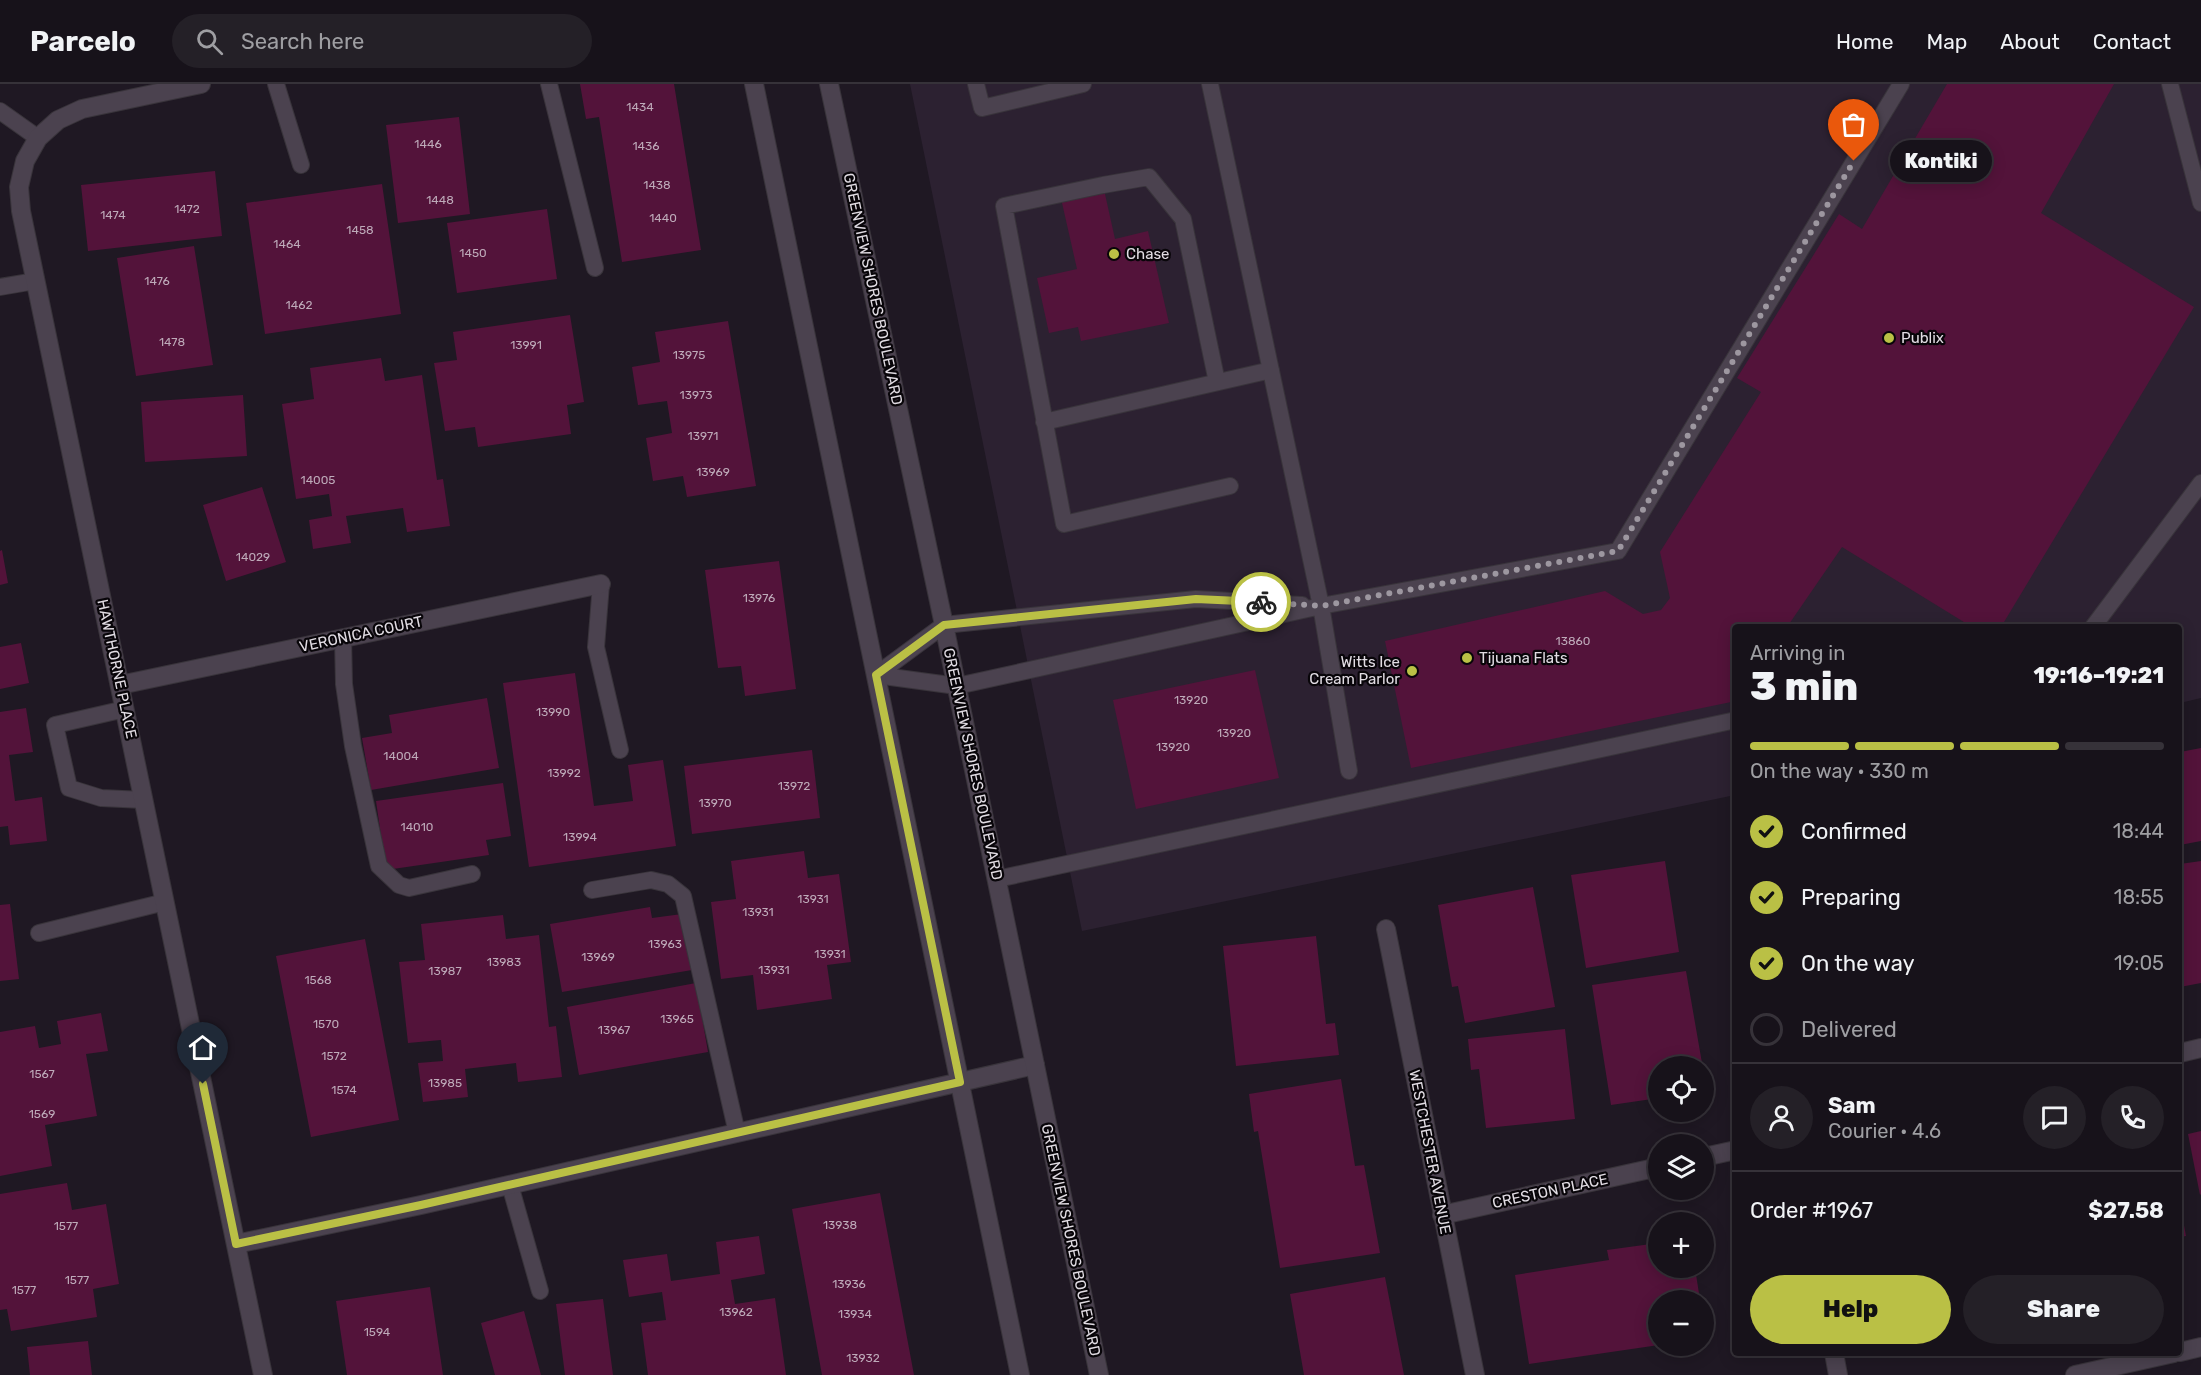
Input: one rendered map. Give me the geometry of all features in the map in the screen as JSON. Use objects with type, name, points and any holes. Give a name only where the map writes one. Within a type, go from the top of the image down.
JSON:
[{"type":"street","name":"HAWTHORNE PLACE","points":[[201,84],[82,109],[57,120],[38,138],[25,161],[19,187],[21,211],[35,281],[263,1375]]},
{"type":"street","points":[[754,84],[1020,1375]]},
{"type":"street","name":"GREENVIEW SHORES BOULEVARD","points":[[829,84],[957,686],[1098,1375]]},
{"type":"street","name":"VERONICA COURT","points":[[120,684],[601,584]]},
{"type":"street","name":"WESTCHESTER AVENUE","points":[[1386,929],[1475,1375]]},
{"type":"street","points":[[2182,1053],[2201,1048]]},
{"type":"street","points":[[236,1244],[510,1185],[1035,1065]]},
{"type":"street","points":[[1714,1155],[1732,1151]]},
{"type":"street","name":"CRESTON PLACE","points":[[1442,1215],[1648,1169]]},
{"type":"street","points":[[2182,1352],[2201,1347]]},
{"type":"street","points":[[1834,1356],[1838,1375]]},
{"type":"street","points":[[2075,1375],[2160,1356]]},
{"type":"lane","points":[[276,84],[301,165]]},
{"type":"lane","points":[[549,84],[595,268]]},
{"type":"lane","points":[[976,84],[982,108],[1083,84]]},
{"type":"lane","points":[[1210,84],[1321,606],[1348,771]]},
{"type":"lane","points":[[876,675],[957,686],[1321,606],[1618,551],[1901,84]]},
{"type":"lane","points":[[2170,84],[2201,203]]},
{"type":"lane","points":[[0,111],[38,138]]},
{"type":"lane","points":[[1217,382],[1184,219],[1149,177],[1004,207],[1064,524],[1230,486]]},
{"type":"lane","points":[[0,287],[35,281]]},
{"type":"lane","points":[[1044,422],[1271,370]]},
{"type":"lane","points":[[2095,624],[2201,483]]},
{"type":"lane","points":[[601,584],[596,646],[620,750]]},
{"type":"lane","points":[[876,675],[944,625],[1196,599],[1321,606]]},
{"type":"lane","points":[[343,638],[344,684],[351,736],[379,866],[399,885],[409,888],[472,874]]},
{"type":"lane","points":[[125,709],[55,725],[69,788],[101,798],[144,800]]},
{"type":"lane","points":[[997,879],[1732,721]]},
{"type":"lane","points":[[592,890],[651,880],[668,884],[683,896],[737,1133]]},
{"type":"lane","points":[[39,933],[165,902]]},
{"type":"lane","points":[[510,1185],[540,1291]]},
{"type":"shaded area","points":[[910,84],[2201,84],[2201,698],[2182,703],[2182,624],[1732,624],[1732,796],[1082,931]]},
{"type":"building","points":[[580,84],[674,84],[701,250],[622,262],[599,117],[586,119]]},
{"type":"building","points":[[1947,84],[2114,84],[2041,213],[2194,307],[2003,624],[1967,624],[1842,547],[1789,624],[1732,624],[1732,702],[1411,768],[1385,641],[1605,591],[1643,614],[1661,610],[1670,598],[1660,552],[1761,392],[1737,378],[1839,214],[1862,229]]},
{"type":"building","points":[[459,117],[470,214],[398,223],[386,125]]},
{"type":"building","points":[[215,171],[222,236],[88,251],[81,185]]},
{"type":"building","points":[[382,184],[401,314],[265,334],[246,203]]},
{"type":"building","name":"Chase","points":[[1103,185],[1115,239],[1148,231],[1169,323],[1081,341],[1078,327],[1049,333],[1037,278],[1077,269],[1060,194]]},
{"type":"building","points":[[547,209],[557,279],[457,293],[447,223]]},
{"type":"building","points":[[194,246],[213,365],[136,376],[117,258]]},
{"type":"building","points":[[570,315],[584,402],[567,405],[571,434],[478,447],[475,427],[445,431],[434,363],[457,360],[453,332]]},
{"type":"building","points":[[728,321],[756,486],[687,497],[683,476],[653,481],[646,438],[672,433],[667,401],[638,405],[632,367],[660,362],[655,332]]},
{"type":"building","points":[[381,358],[385,381],[422,375],[437,480],[443,479],[450,526],[407,532],[403,508],[346,516],[351,543],[313,549],[309,520],[332,516],[329,494],[296,499],[282,404],[314,399],[310,368]]},
{"type":"building","points":[[243,395],[247,456],[145,462],[141,402]]},
{"type":"building","points":[[262,487],[286,562],[226,581],[203,505]]},
{"type":"building","points":[[2,550],[8,583],[0,585],[0,551]]},
{"type":"building","points":[[779,561],[796,689],[745,696],[741,666],[718,668],[705,570]]},
{"type":"building","points":[[21,643],[29,683],[0,689],[0,647]]},
{"type":"building","points":[[1255,670],[1279,778],[1136,809],[1113,700]]},
{"type":"building","points":[[575,673],[594,806],[633,801],[628,765],[663,760],[676,846],[529,867],[503,683]]},
{"type":"building","points":[[487,698],[499,768],[371,790],[362,738],[392,733],[389,715]]},
{"type":"building","points":[[26,708],[33,752],[9,755],[15,801],[42,797],[47,841],[10,845],[8,826],[0,827],[0,712]]},
{"type":"building","points":[[2201,748],[2201,841],[2182,845],[2182,752]]},
{"type":"building","points":[[812,750],[820,818],[692,834],[684,766]]},
{"type":"building","points":[[503,783],[511,836],[486,840],[489,855],[386,870],[376,801]]},
{"type":"building","points":[[804,851],[808,878],[839,874],[851,962],[827,965],[832,999],[757,1010],[753,975],[721,979],[711,902],[736,899],[731,861]]},
{"type":"building","points":[[1665,861],[1679,952],[1586,968],[1571,875]]},
{"type":"building","points":[[2201,861],[2201,983],[2182,987],[2182,864]]},
{"type":"building","points":[[1533,887],[1555,1007],[1465,1023],[1458,986],[1452,987],[1438,905]]},
{"type":"building","points":[[10,904],[19,979],[0,981],[0,905]]},
{"type":"building","points":[[650,907],[652,918],[682,914],[692,970],[562,992],[550,924]]},
{"type":"building","points":[[503,915],[506,939],[539,935],[549,1027],[556,1026],[562,1077],[518,1082],[516,1063],[465,1069],[468,1097],[423,1102],[418,1063],[443,1061],[441,1040],[408,1043],[399,962],[425,960],[421,924]]},
{"type":"building","points":[[1316,936],[1326,1024],[1335,1023],[1339,1055],[1236,1066],[1223,946]]},
{"type":"building","points":[[365,939],[399,1120],[311,1137],[276,956]]},
{"type":"building","points":[[1686,971],[1701,1056],[1648,1056],[1648,1100],[1611,1105],[1592,985]]},
{"type":"building","points":[[696,983],[708,1052],[579,1075],[567,1007]]},
{"type":"building","points":[[101,1013],[108,1051],[86,1054],[97,1116],[45,1125],[52,1166],[0,1176],[0,1032],[35,1026],[39,1048],[61,1044],[57,1021]]},
{"type":"building","points":[[1565,1029],[1575,1119],[1486,1128],[1479,1069],[1471,1070],[1468,1039]]},
{"type":"building","points":[[1341,1079],[1355,1166],[1364,1165],[1380,1253],[1280,1268],[1258,1131],[1254,1132],[1249,1094]]},
{"type":"building","points":[[2201,1131],[2201,1194],[2200,1195],[2188,1134]]},
{"type":"building","points":[[67,1183],[72,1210],[106,1204],[119,1284],[93,1289],[97,1317],[11,1331],[7,1309],[0,1310],[0,1194]]},
{"type":"building","points":[[880,1193],[914,1375],[822,1375],[792,1209]]},
{"type":"building","points":[[2182,1215],[2186,1236],[2182,1237]]},
{"type":"building","points":[[759,1236],[765,1274],[731,1280],[735,1304],[775,1298],[786,1375],[648,1375],[641,1323],[666,1320],[662,1292],[629,1297],[623,1260],[667,1254],[671,1281],[720,1274],[716,1242]]},
{"type":"building","points":[[1648,1244],[1648,1278],[1697,1278],[1698,1290],[1648,1290],[1648,1347],[1529,1364],[1515,1275],[1609,1260],[1607,1250]]},
{"type":"building","points":[[1385,1277],[1404,1375],[1304,1375],[1290,1294]]},
{"type":"building","points":[[430,1287],[443,1375],[347,1375],[336,1301]]},
{"type":"building","points":[[603,1299],[613,1375],[565,1375],[556,1304]]},
{"type":"building","points":[[524,1311],[541,1375],[495,1375],[481,1323]]},
{"type":"building","points":[[88,1341],[92,1375],[30,1375],[27,1347]]},
{"type":"way so far","points":[[1261,602],[1321,606],[1618,551],[1854,161]]},
{"type":"place","name":"Kontiki","points":[[1854,161]]},
{"type":"place","name":"Chase","points":[[1114,254]]},
{"type":"place","name":"Publix","points":[[1889,338]]},
{"type":"place","name":"Tijuana Flats","points":[[1467,658]]},
{"type":"place","name":"Witts Ice Cream Parlor","points":[[1412,671]]},
{"type":"route","points":[[203,1084],[236,1244],[421,1205],[960,1082],[876,675],[944,625],[1196,599],[1261,602]]}]
